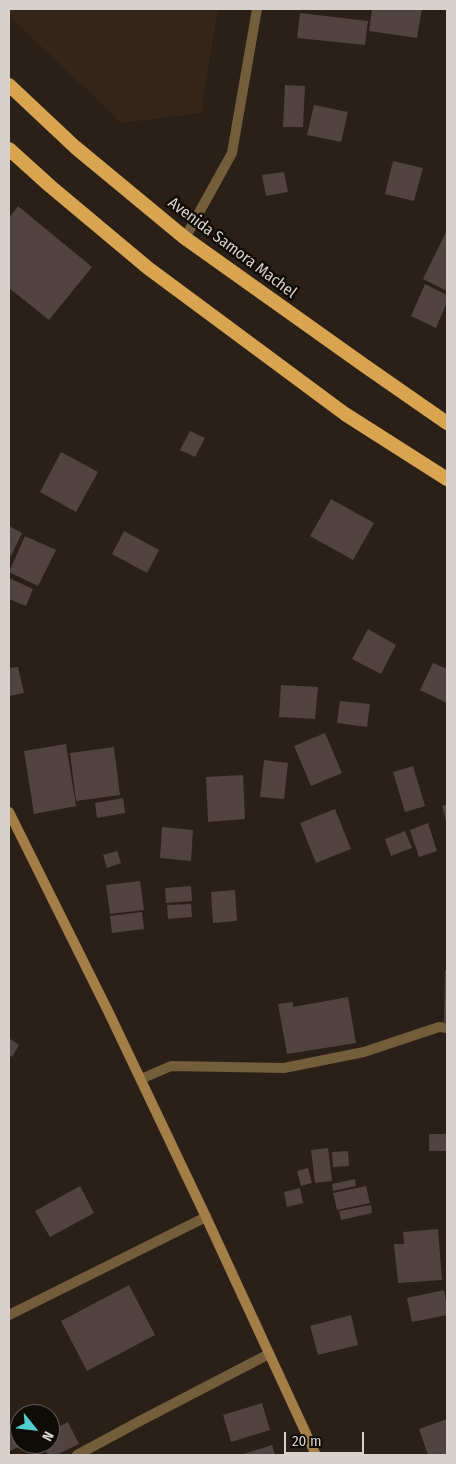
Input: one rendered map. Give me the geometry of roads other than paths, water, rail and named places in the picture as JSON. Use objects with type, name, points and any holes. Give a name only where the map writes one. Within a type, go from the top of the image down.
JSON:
[{"type":"highway","name":"Avenida Samora Machel","points":[[9,85],[75,147],[185,238],[447,423]]},
{"type":"highway","points":[[9,149],[148,268],[345,414],[447,480]]},
{"type":"main road","points":[[9,812],[141,1079],[316,1455]]},
{"type":"street","points":[[185,238],[232,153],[257,9]]},
{"type":"street","points":[[141,1079],[171,1066],[284,1068],[364,1052],[439,1027],[447,1028]]},
{"type":"street","points":[[9,1315],[206,1217]]},
{"type":"street","points":[[77,1455],[269,1354]]}]
